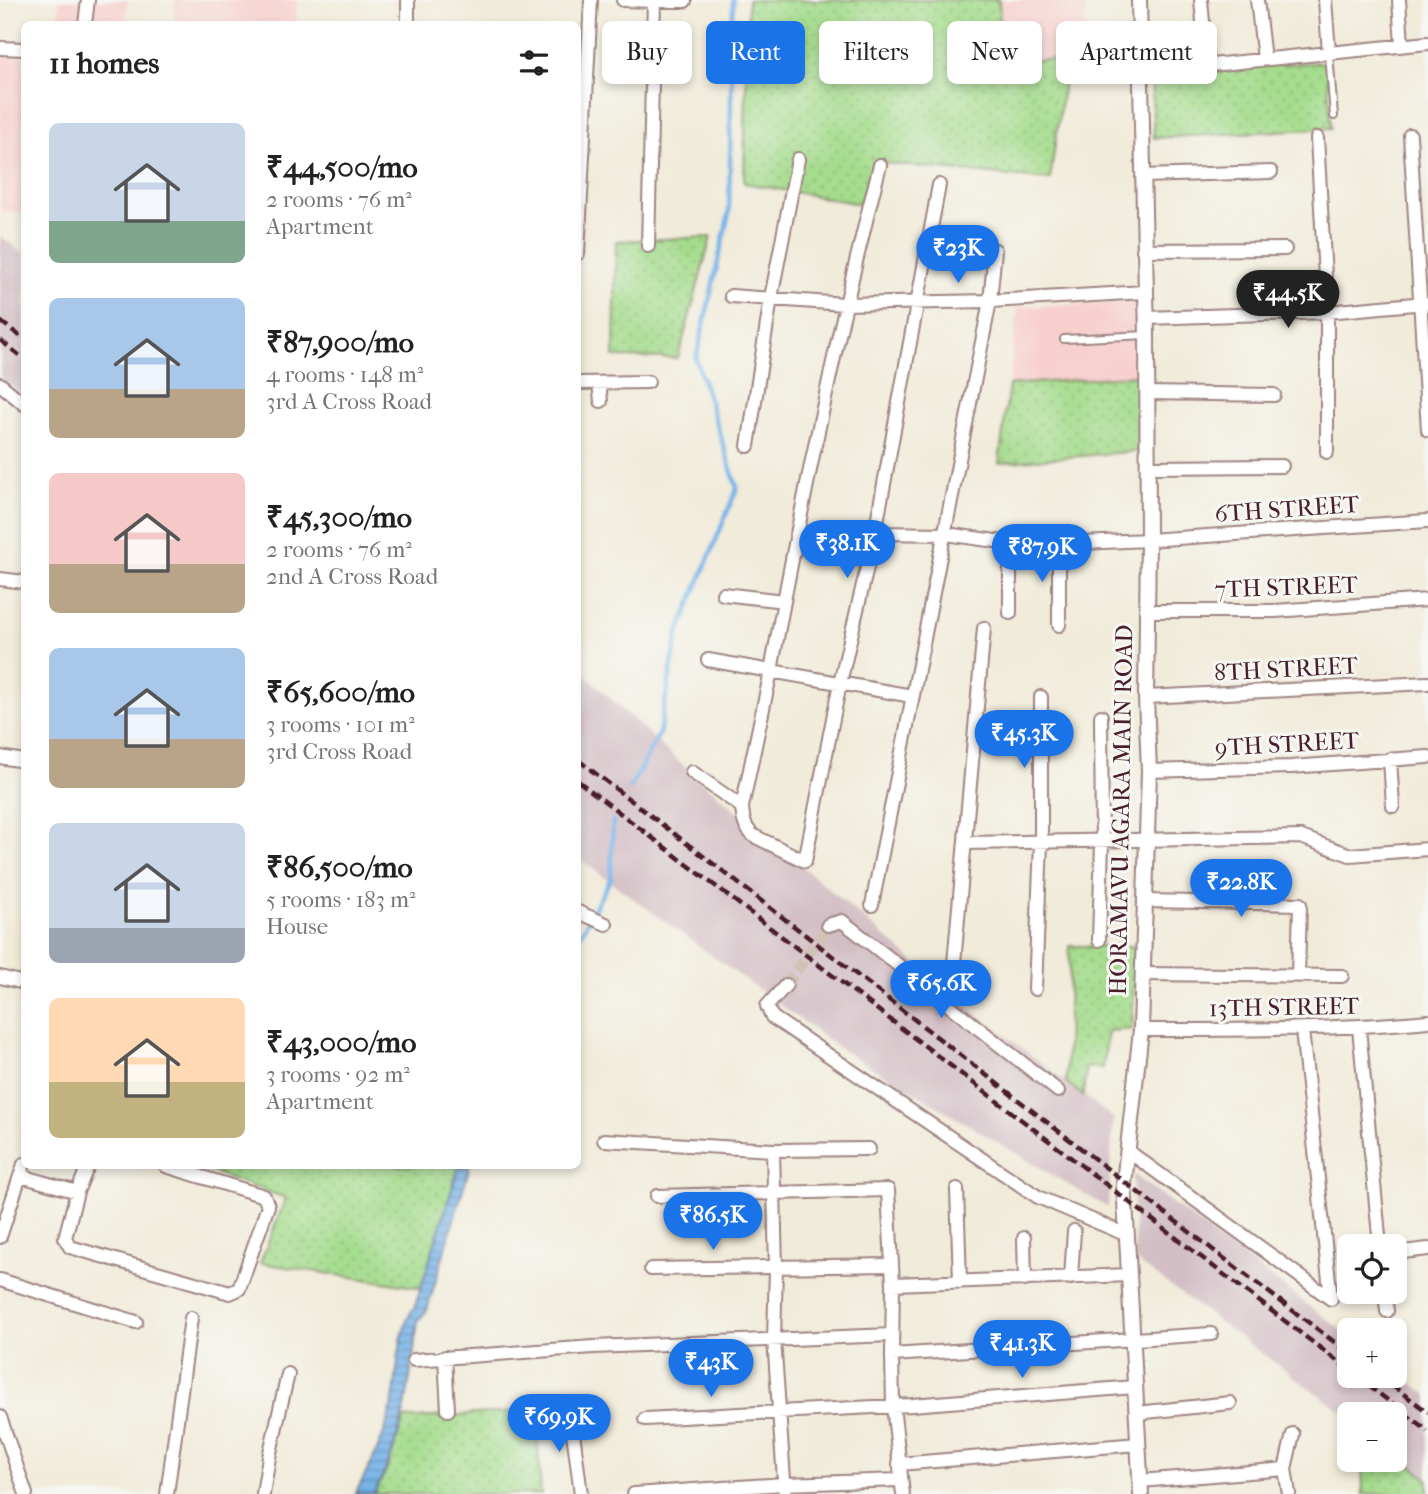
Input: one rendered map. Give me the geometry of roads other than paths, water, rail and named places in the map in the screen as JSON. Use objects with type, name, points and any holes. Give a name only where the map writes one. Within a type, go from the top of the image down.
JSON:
[{"type":"street","points":[[85,21],[88,0]]},
{"type":"street","points":[[408,0],[408,21]]},
{"type":"street","points":[[581,195],[591,0]]},
{"type":"street","points":[[623,0],[685,1]]},
{"type":"street","name":"HORAMAVU AGARA MAIN ROAD","points":[[1139,0],[1140,21]]},
{"type":"street","points":[[1201,0],[1203,21]]},
{"type":"street","points":[[1257,0],[1264,59]]},
{"type":"street","points":[[1325,0],[1329,52]]},
{"type":"street","points":[[1399,0],[1402,45]]},
{"type":"street","points":[[648,246],[654,1]]},
{"type":"street","points":[[1217,64],[1428,43]]},
{"type":"street","points":[[0,47],[21,49]]},
{"type":"street","name":"HORAMAVU AGARA MAIN ROAD","points":[[1141,1488],[1124,1183],[1141,1030],[1149,771],[1146,696],[1147,335],[1143,250],[1142,84]]},
{"type":"street","points":[[1410,135],[1424,303],[1428,430]]},
{"type":"street","points":[[1317,138],[1327,312],[1327,452]]},
{"type":"street","points":[[748,446],[771,298],[797,159]]},
{"type":"street","points":[[880,164],[845,304],[742,807],[743,822],[747,830],[805,861],[840,682],[874,533],[939,185]]},
{"type":"street","points":[[1143,176],[1271,172]]},
{"type":"street","points":[[1143,250],[1285,249]]},
{"type":"street","points":[[872,905],[990,301],[995,250]]},
{"type":"street","points":[[731,296],[845,304],[990,301],[1144,292]]},
{"type":"street","points":[[1146,318],[1327,312],[1424,303]]},
{"type":"street","points":[[581,383],[648,382]]},
{"type":"street","points":[[600,383],[601,401]]},
{"type":"street","points":[[0,384],[21,402]]},
{"type":"street","points":[[1147,393],[1274,395]]},
{"type":"street","points":[[1147,467],[1282,466]]},
{"type":"street","name":"6TH STREET","points":[[796,536],[946,534],[1010,543],[1059,544],[1428,521]]},
{"type":"street","points":[[1010,543],[1010,613]]},
{"type":"street","points":[[1059,544],[1059,625]]},
{"type":"street","points":[[0,579],[21,582]]},
{"type":"street","points":[[723,594],[784,601]]},
{"type":"street","name":"7TH STREET","points":[[1146,611],[1275,611],[1428,600]]},
{"type":"street","points":[[954,963],[984,628]]},
{"type":"street","points":[[708,660],[912,696]]},
{"type":"street","name":"8TH STREET","points":[[1146,696],[1428,683]]},
{"type":"street","points":[[1035,989],[1041,843],[1041,697]]},
{"type":"street","points":[[1098,940],[1102,842],[1101,716]]},
{"type":"street","points":[[0,757],[21,760]]},
{"type":"street","name":"9TH STREET","points":[[1149,771],[1291,767],[1428,757]]},
{"type":"street","points":[[1390,759],[1393,806]]},
{"type":"street","points":[[692,772],[742,807]]},
{"type":"street","points":[[965,844],[1146,842],[1301,836],[1350,855],[1428,849]]},
{"type":"street","points":[[1145,901],[1300,904],[1298,976]]},
{"type":"street","points":[[581,913],[606,924]]},
{"type":"street","points":[[828,925],[842,922],[1058,1091]]},
{"type":"street","points":[[1143,974],[1342,976]]},
{"type":"street","points":[[0,977],[21,982]]},
{"type":"street","points":[[786,985],[766,1006],[772,1017],[1038,1197],[1127,1235]]},
{"type":"street","name":"13TH STREET","points":[[1141,1030],[1302,1030],[1428,1021]]},
{"type":"street","points":[[1359,1028],[1379,1234]]},
{"type":"street","points":[[1128,1151],[1331,1299],[1302,1030]]},
{"type":"street","points":[[604,1140],[773,1150],[869,1149]]},
{"type":"street","points":[[773,1150],[776,1268],[774,1339],[785,1489]]},
{"type":"street","points":[[87,1169],[77,1192],[65,1238],[70,1247],[230,1293],[239,1289],[268,1206],[264,1196],[176,1169]]},
{"type":"street","points":[[0,1237],[23,1170],[77,1192]]},
{"type":"street","points":[[887,1177],[893,1284],[893,1406],[903,1494]]},
{"type":"street","points":[[957,1189],[960,1282]]},
{"type":"street","points":[[657,1196],[888,1190]]},
{"type":"street","points":[[1071,1279],[1074,1231]]},
{"type":"street","points":[[1024,1238],[1025,1280]]},
{"type":"street","points":[[1407,1252],[1428,1249]]},
{"type":"street","points":[[650,1269],[891,1265]]},
{"type":"street","points":[[893,1284],[1130,1275]]},
{"type":"street","points":[[0,1280],[136,1322]]},
{"type":"street","points":[[1386,1304],[1387,1311]]},
{"type":"street","points":[[167,1494],[191,1318]]},
{"type":"street","points":[[892,1355],[1211,1334]]},
{"type":"street","points":[[414,1360],[593,1347],[892,1335]]},
{"type":"street","points":[[445,1357],[448,1410]]},
{"type":"street","points":[[263,1494],[288,1374]]},
{"type":"street","points":[[645,1419],[893,1406],[1135,1387]]},
{"type":"street","points":[[1137,1413],[1230,1403]]},
{"type":"street","points":[[570,1409],[581,1494]]},
{"type":"street","points":[[1,1423],[26,1494]]},
{"type":"street","points":[[1289,1494],[1285,1469],[1293,1434]]},
{"type":"street","points":[[899,1464],[1138,1444]]},
{"type":"street","points":[[1141,1488],[1285,1469]]},
{"type":"street","points":[[634,1494],[785,1489],[900,1480]]},
{"type":"lane","points":[[1329,52],[1334,116]]},
{"type":"lane","points":[[1065,339],[1147,335]]},
{"type":"water","points":[[458,1169],[469,1169],[427,1310],[418,1321],[404,1410],[393,1452],[374,1494],[355,1494],[386,1428],[404,1328],[415,1306]]},
{"type":"waterway","points":[[630,788],[659,734],[678,634],[737,488],[696,359],[729,213],[733,0]]},
{"type":"waterway","points":[[581,933],[611,878],[613,821]]},
{"type":"tunnel","points":[[786,985],[828,925]]},
{"type":"railway","points":[[0,321],[21,337]]},
{"type":"railway","points":[[0,340],[21,357]]},
{"type":"railway","points":[[581,762],[1337,1344]]},
{"type":"railway","points":[[581,783],[1337,1361]]},
{"type":"railway","points":[[1372,1388],[1428,1431]]},
{"type":"railway","points":[[1395,1388],[1428,1412]]}]
